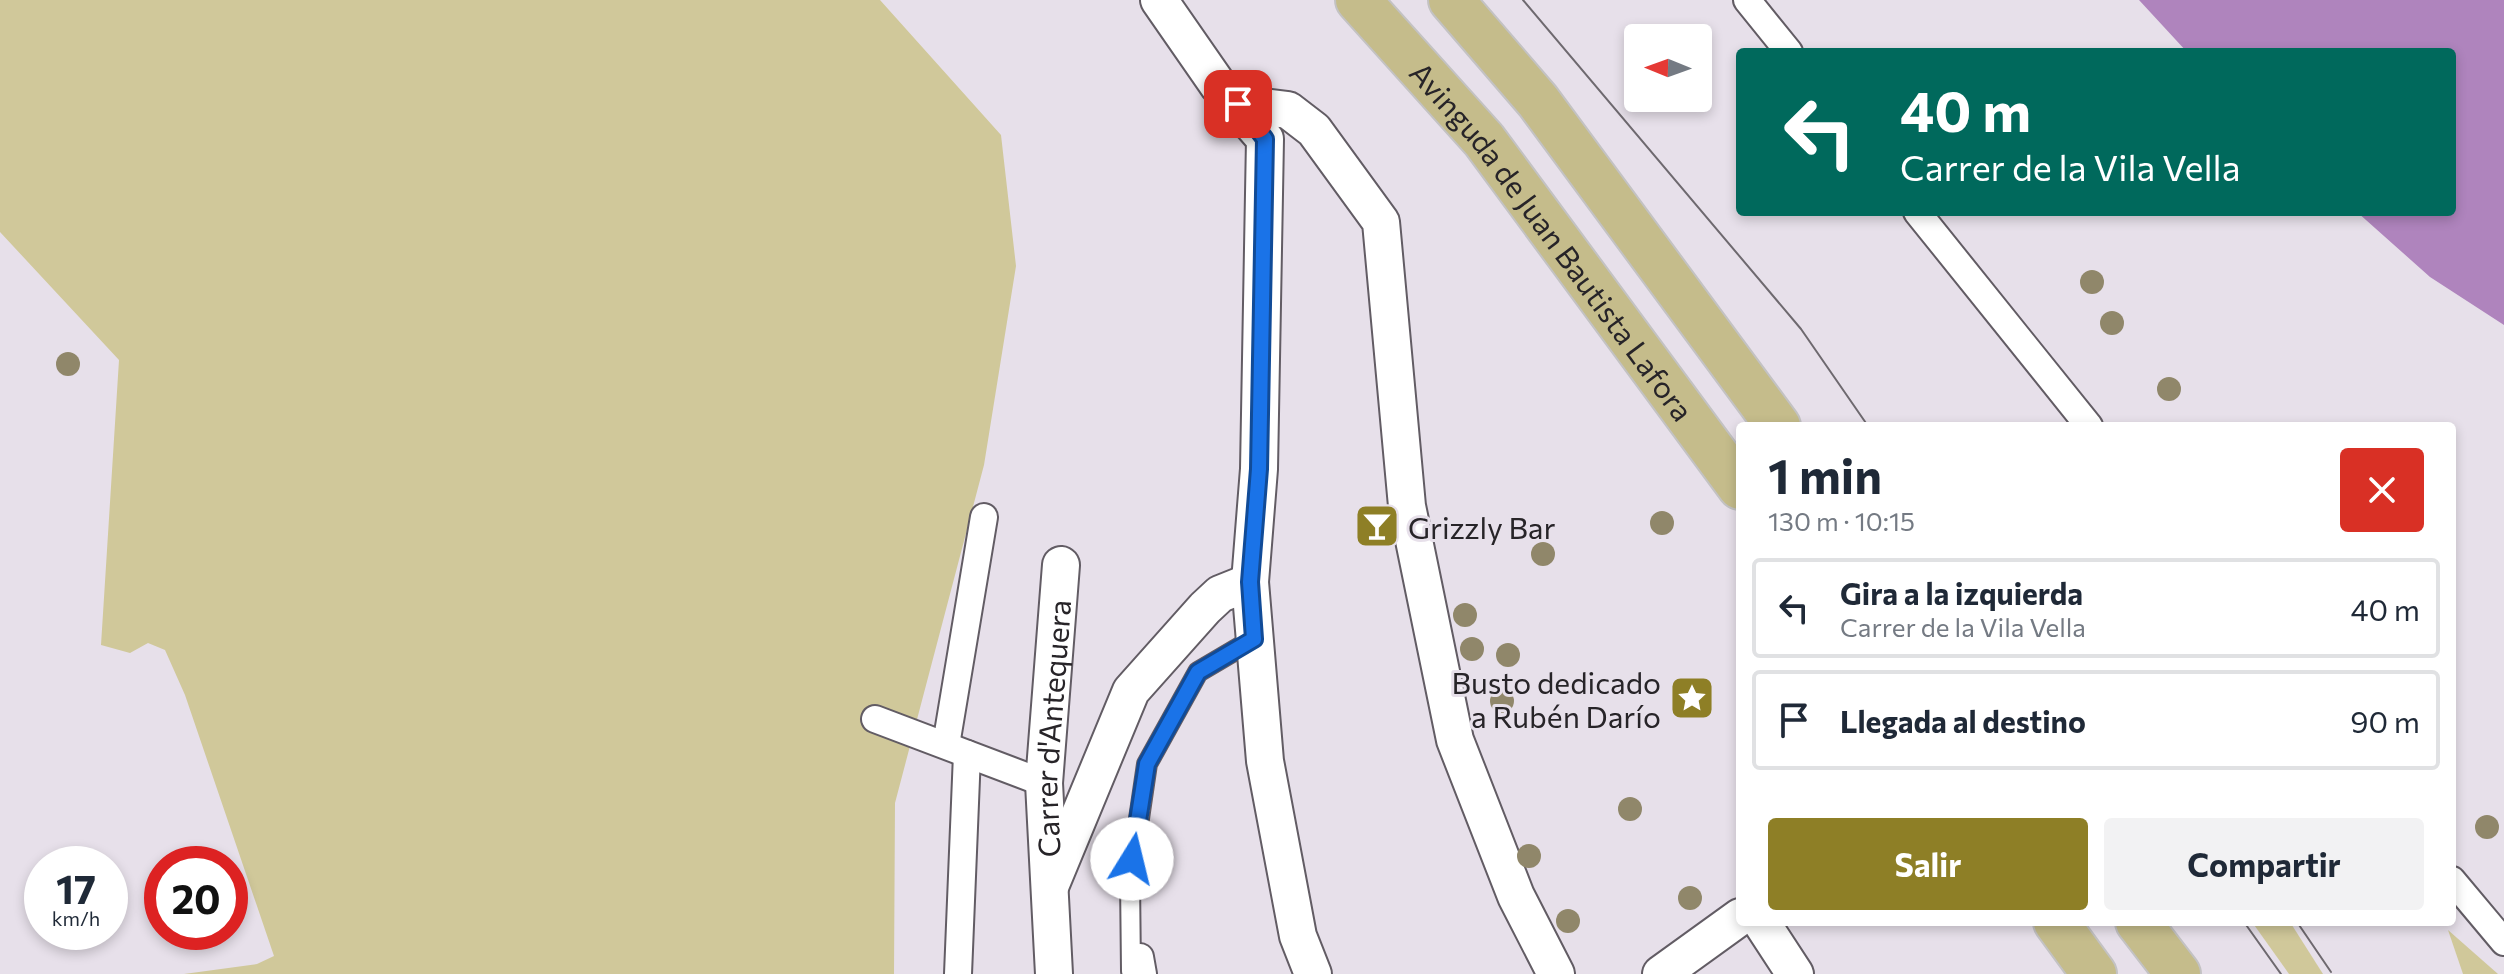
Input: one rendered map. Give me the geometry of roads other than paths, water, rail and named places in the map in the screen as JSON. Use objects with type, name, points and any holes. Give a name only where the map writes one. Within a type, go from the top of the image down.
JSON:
[{"type":"main road","name":"Avinguda de Juan Bautista Lafora","points":[[1358,0],[1484,140],[1736,482]]},
{"type":"main road","points":[[1451,0],[1547,113],[1775,422]]},
{"type":"main road","points":[[2059,926],[2094,974]]},
{"type":"main road","points":[[2141,926],[2178,974]]},
{"type":"street","points":[[1159,0],[1218,85],[1238,104],[1265,139],[1259,469],[1250,582],[1265,761],[1298,936],[1313,974]]},
{"type":"street","points":[[1747,0],[1786,48]]},
{"type":"street","points":[[1238,104],[1288,110],[1314,130],[1381,222],[1407,506],[1455,740],[1516,896],[1556,974]]},
{"type":"street","points":[[1920,216],[2086,422]]},
{"type":"street","points":[[958,974],[957,750],[984,517]]},
{"type":"street","name":"Carrer d'Antequera","points":[[1054,974],[1047,893],[1044,783],[1061,565]]},
{"type":"street","points":[[1047,893],[1131,691],[1220,594],[1250,582]]},
{"type":"street","points":[[875,719],[1044,783]]},
{"type":"street","points":[[2456,885],[2504,942]]},
{"type":"street","points":[[1661,974],[1736,920]]},
{"type":"street","points":[[1764,926],[1795,974]]},
{"type":"lane","points":[[1136,965],[1130,880],[1147,764],[1198,672],[1254,639]]},
{"type":"tram line","points":[[1523,0],[1801,329],[1865,422]]},
{"type":"tram line","points":[[2247,926],[2281,974]]},
{"type":"tram line","points":[[2300,926],[2331,972]]},
{"type":"place","name":"Grizzly Bar","points":[[1377,526]]},
{"type":"place","name":"Busto dedicado a Rubén Darío","points":[[1692,698]]}]
